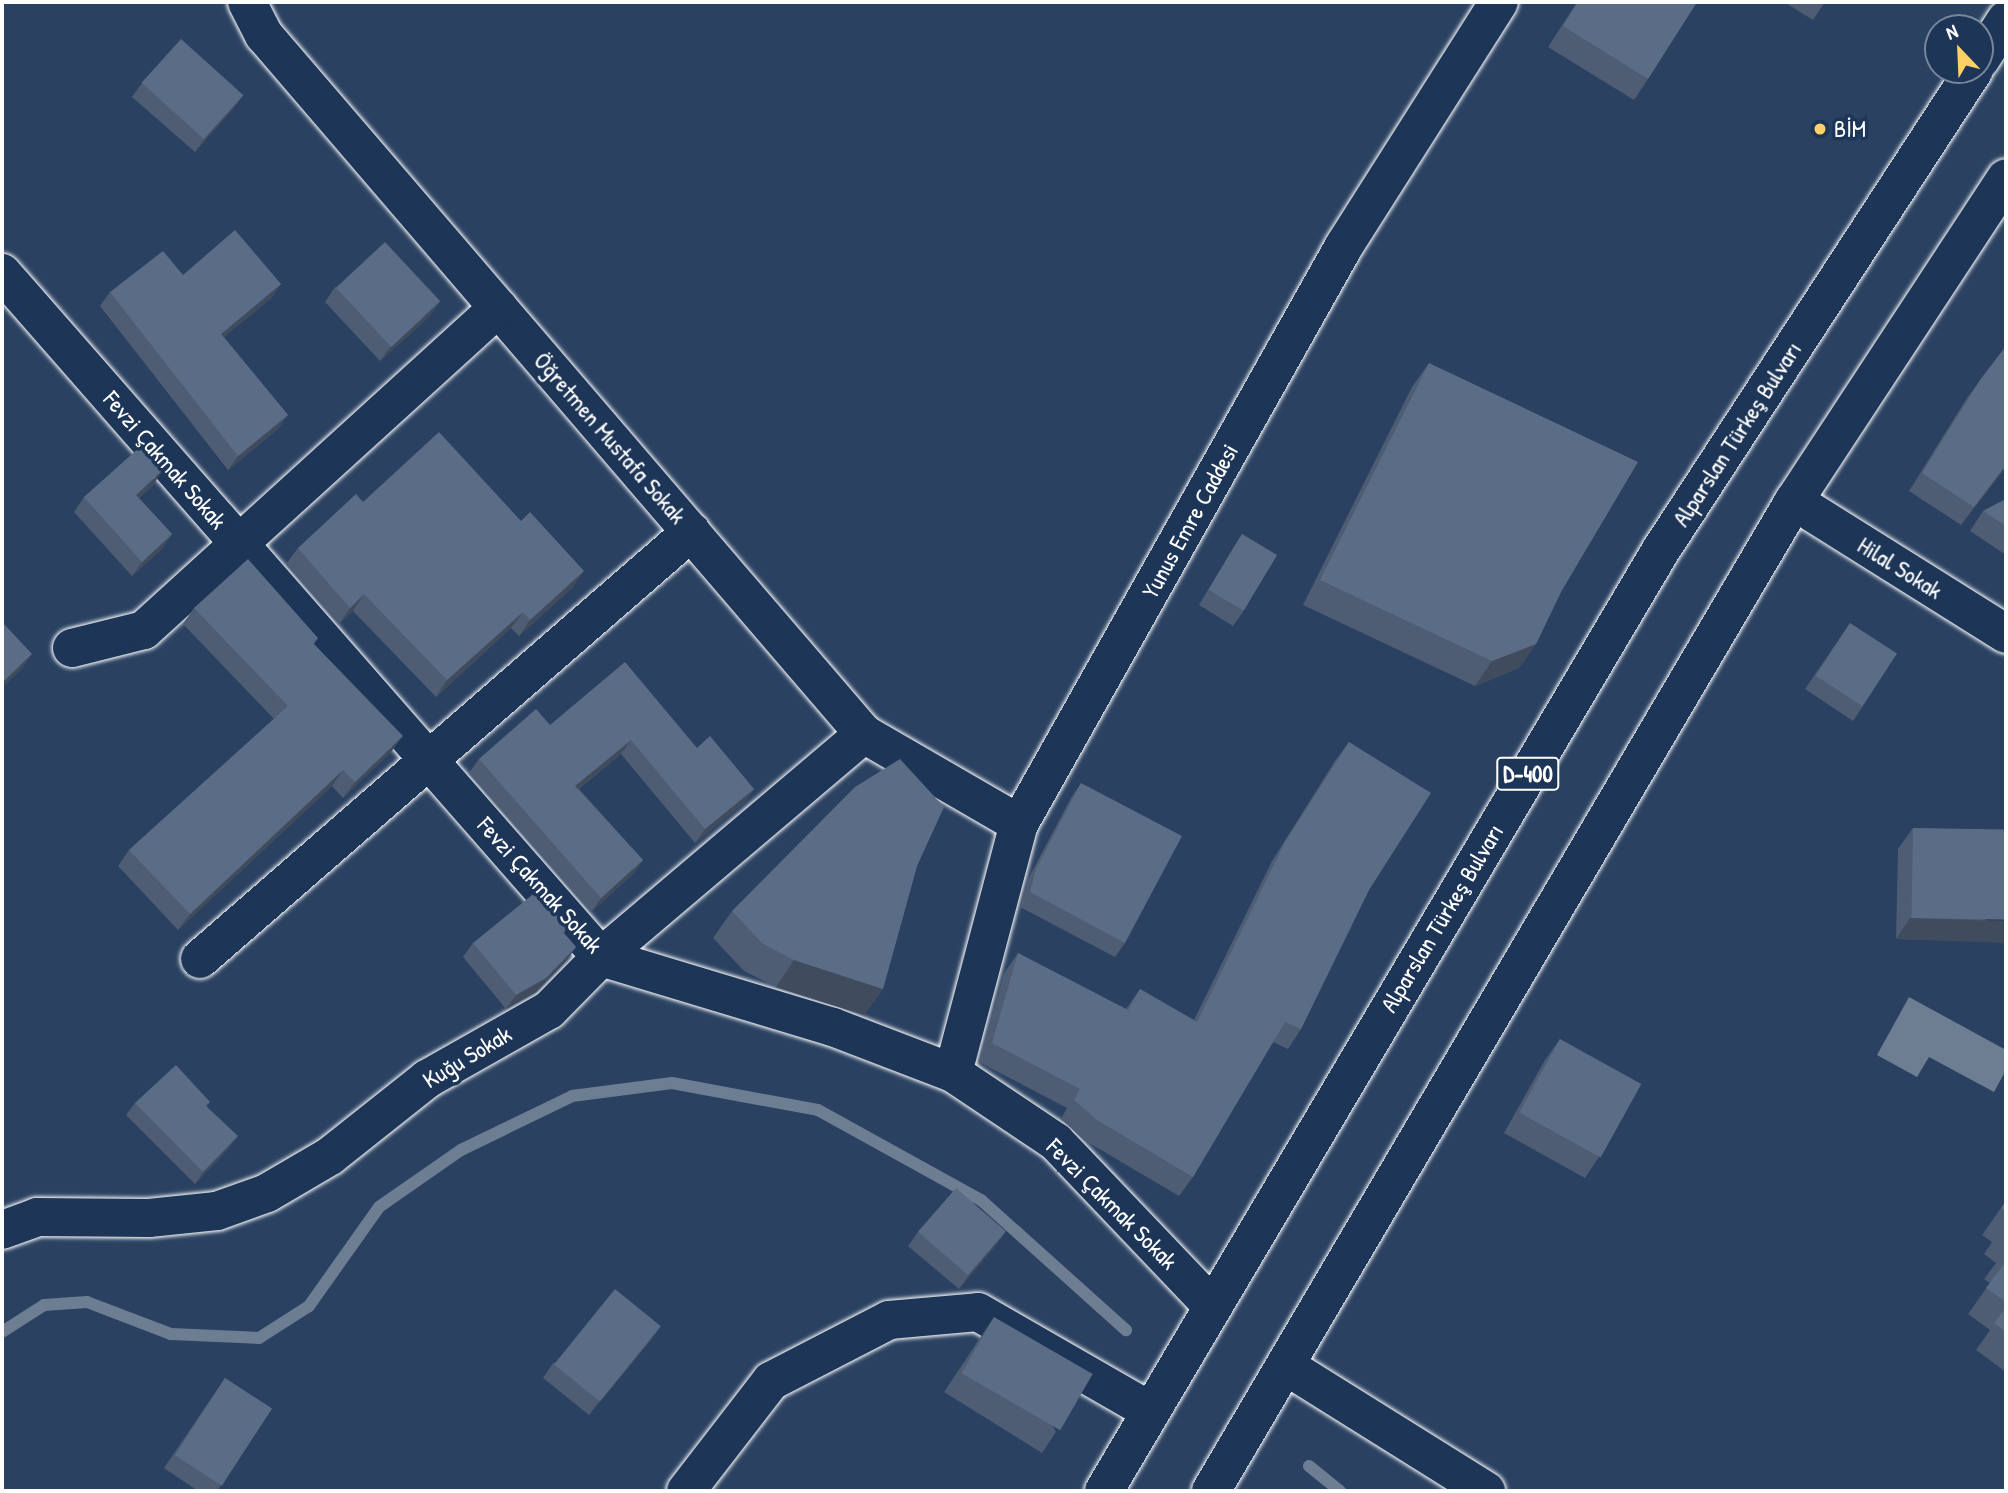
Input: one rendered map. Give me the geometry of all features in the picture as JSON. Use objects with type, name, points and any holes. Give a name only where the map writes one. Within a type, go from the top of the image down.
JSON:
[{"type":"main road","name":"Öğretmen Mustafa Sokak","points":[[247,2],[264,35],[864,734],[1020,824]]},
{"type":"main road","name":"Yunus Emre Caddesi","points":[[953,1073],[1020,824],[1344,246],[1500,2]]},
{"type":"main road","points":[[1994,38],[2006,20]]},
{"type":"main road","name":"Alparslan Türkeş Bulvarı","points":[[1104,1491],[1661,550],[1965,84]]},
{"type":"main road","points":[[1211,1491],[1794,501],[2006,178]]},
{"type":"main road","name":"Fevzi Çakmak Sokak","points":[[2,273],[601,957],[833,1027],[953,1073],[1056,1142],[1212,1306]]},
{"type":"main road","points":[[72,648],[144,630],[498,307]]},
{"type":"main road","name":"Hilal Sokak","points":[[1794,501],[2006,634]]},
{"type":"main road","points":[[200,959],[691,532]]},
{"type":"main road","name":"Kuğu Sokak","points":[[2,1230],[37,1217],[149,1218],[217,1211],[267,1193],[330,1156],[427,1079],[549,1010],[601,957],[864,734]]},
{"type":"main road","points":[[686,1491],[771,1381],[889,1320],[978,1312],[1150,1411]]},
{"type":"main road","points":[[1286,1366],[1486,1491]]},
{"type":"water","points":[[1909,997],[2006,1050],[2006,1070],[1994,1092],[1929,1057],[1917,1077],[1877,1055]]},
{"type":"building","points":[[1578,2],[1697,2],[1648,79],[1563,26]]},
{"type":"building","points":[[181,39],[243,95],[204,139],[142,83]]},
{"type":"building","points":[[235,230],[281,284],[221,334],[288,415],[238,456],[110,292],[163,251],[183,275]]},
{"type":"building","points":[[385,242],[440,301],[391,347],[336,288]]},
{"type":"building","points":[[2006,346],[2006,465],[1974,507],[1922,473],[1980,380]]},
{"type":"building","points":[[1429,363],[1638,462],[1561,592],[1536,644],[1492,661],[1320,580]]},
{"type":"building","points":[[439,432],[521,521],[530,512],[584,571],[530,620],[523,612],[447,680],[364,594],[350,608],[298,548],[356,494],[363,502]]},
{"type":"building","points":[[141,446],[163,470],[136,495],[172,534],[142,562],[84,497]]},
{"type":"building","points":[[2006,499],[2006,526],[1983,511]]},
{"type":"building","points":[[1242,534],[1277,555],[1244,611],[1209,590]]},
{"type":"building","points":[[248,559],[318,638],[313,643],[403,736],[355,782],[343,770],[190,914],[129,850],[288,706],[194,608]]},
{"type":"building","points":[[2,622],[32,654],[2,683]]},
{"type":"building","points":[[1850,623],[1897,653],[1863,706],[1816,676]]},
{"type":"building","points":[[625,662],[697,748],[710,736],[754,789],[705,829],[631,740],[575,786],[643,860],[601,898],[479,759],[536,709],[550,725]]},
{"type":"building","points":[[1349,742],[1431,793],[1369,890],[1301,1029],[1285,1022],[1193,1177],[1097,1120],[1074,1100],[1080,1089],[992,1043],[1018,953],[1128,1010],[1140,989],[1197,1022],[1285,842]]},
{"type":"building","points":[[900,759],[944,807],[917,866],[883,989],[794,960],[763,944],[732,911],[855,787]]},
{"type":"building","points":[[1081,783],[1182,836],[1125,943],[1030,892],[1036,869]]},
{"type":"building","points":[[1913,828],[2006,830],[2004,920],[1911,918]]},
{"type":"building","points":[[537,891],[568,927],[563,932],[576,947],[546,978],[516,995],[473,943]]},
{"type":"building","points":[[1560,1039],[1641,1084],[1601,1158],[1519,1112]]},
{"type":"building","points":[[176,1065],[210,1102],[206,1106],[238,1136],[203,1172],[135,1103]]},
{"type":"building","points":[[956,1188],[1006,1231],[968,1275],[918,1232]]},
{"type":"building","points":[[2006,1261],[2006,1302],[1986,1288]]},
{"type":"building","points":[[615,1289],[661,1326],[600,1402],[554,1364]]},
{"type":"building","points":[[2006,1307],[2006,1332],[1994,1323]]},
{"type":"building","points":[[994,1317],[1093,1374],[1060,1430],[962,1373]]},
{"type":"building","points":[[225,1378],[272,1408],[222,1486],[175,1455]]},
{"type":"waterway","points":[[2,1332],[44,1305],[87,1302],[171,1334],[259,1338],[309,1306],[379,1207],[461,1150],[572,1096],[672,1083],[818,1110],[981,1200],[1126,1330]]},
{"type":"waterway","points":[[1309,1466],[1340,1491]]},
{"type":"place","name":"BİM","points":[[1820,129]]}]
